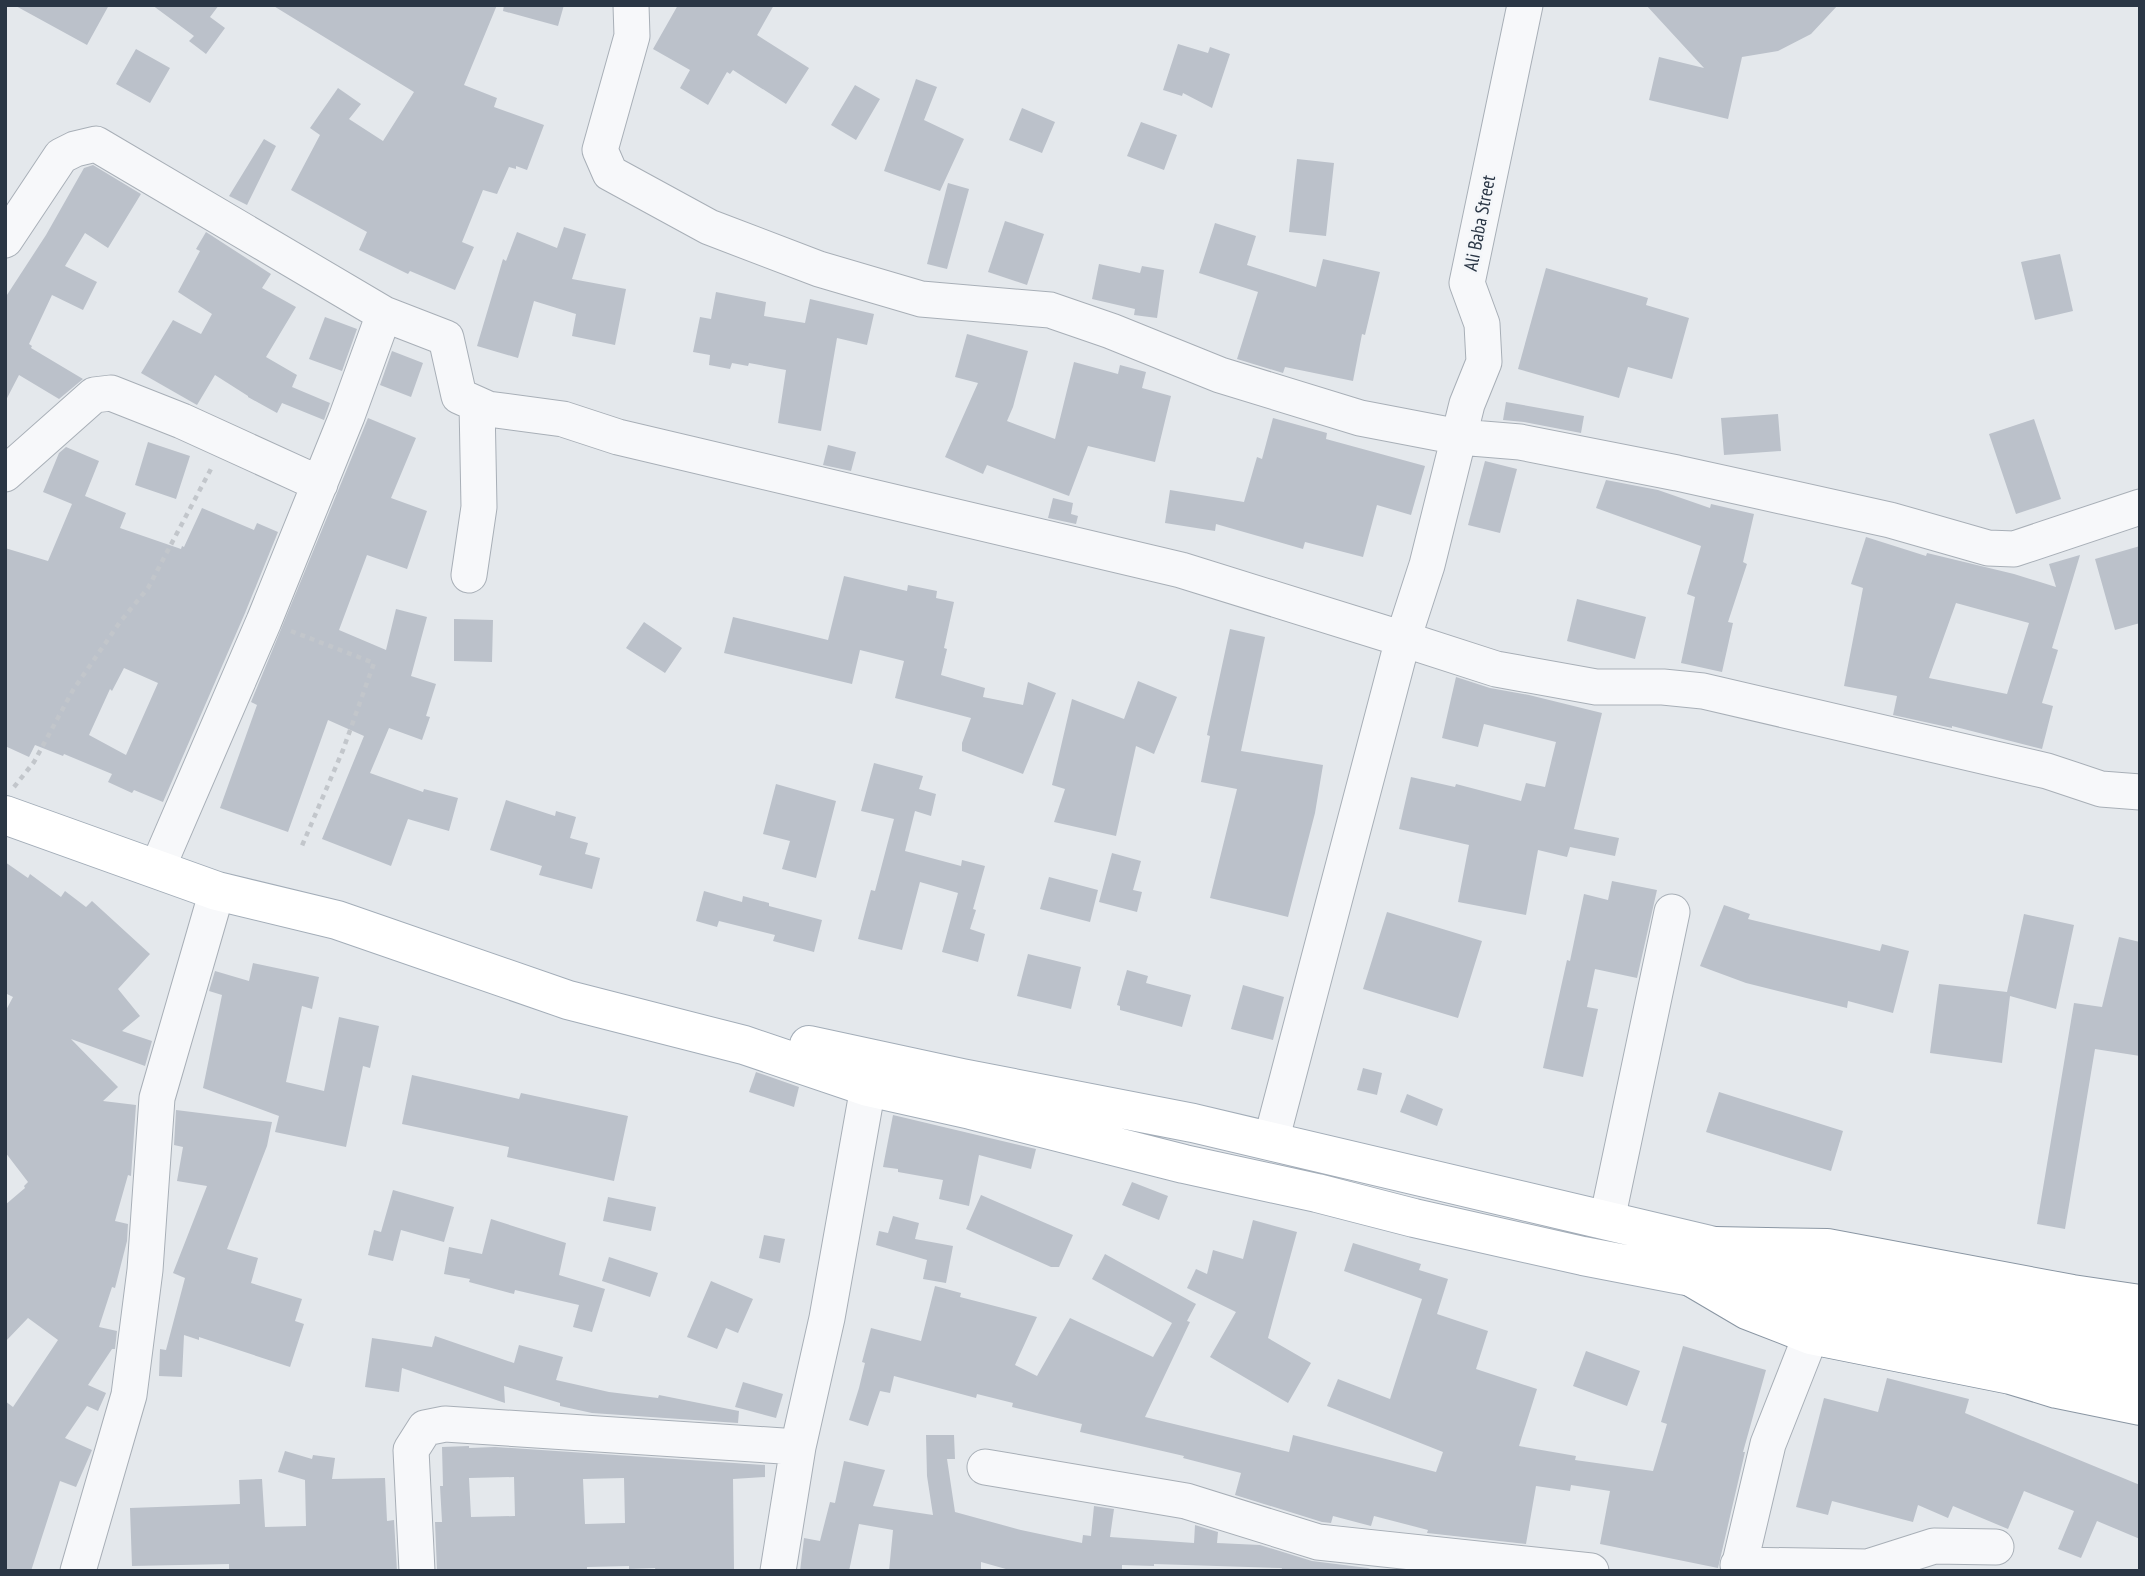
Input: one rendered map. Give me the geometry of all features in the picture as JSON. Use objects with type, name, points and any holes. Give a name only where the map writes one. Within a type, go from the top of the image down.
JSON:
[{"type":"main road","points":[[8,802],[163,855],[332,906],[567,985],[742,1030],[971,1110],[1184,1164],[1583,1256],[1816,1301],[1996,1345],[2140,1369]]},
{"type":"main road","points":[[8,802],[217,891],[337,920],[568,1000],[744,1045],[865,1072],[962,1078],[1193,1123],[1607,1220],[1840,1279],[2140,1338]]},
{"type":"main road","points":[[1714,1246],[1827,1248],[2071,1294],[2140,1304]]},
{"type":"main road","points":[[1691,1277],[1747,1310],[1811,1335],[2011,1376],[2057,1389],[2140,1406]]},
{"type":"main road","points":[[2057,1389],[2140,1430]]},
{"type":"street","points":[[631,5],[632,36],[600,150],[610,173],[709,227],[819,269],[921,299],[1050,310],[1111,331],[1220,375],[1360,418],[1459,438],[1520,442],[1677,473],[1890,520],[1988,548],[2014,549],[2140,507]]},
{"type":"street","name":"Ali Baba Street","points":[[1271,1141],[1403,639],[1427,565],[1467,404],[1484,362],[1482,324],[1467,283],[1525,5]]},
{"type":"street","points":[[5,240],[61,156],[96,144],[384,314],[446,338],[459,397],[488,409],[563,419],[618,437],[1181,570],[1496,669],[1596,687],[1663,687],[1703,691],[2047,771],[2101,789],[2140,792]]},
{"type":"street","points":[[163,855],[320,484],[384,314]]},
{"type":"street","points":[[5,474],[94,395],[111,393],[225,440],[320,484]]},
{"type":"street","points":[[469,575],[479,508],[477,404]]},
{"type":"street","points":[[78,1571],[129,1395],[145,1270],[157,1098],[217,891]]},
{"type":"street","points":[[1607,1220],[1672,912]]},
{"type":"street","points":[[778,1571],[798,1447],[827,1318],[865,1072]]},
{"type":"street","points":[[1811,1335],[1768,1444],[1738,1568],[1868,1567],[1934,1546],[1996,1547]]},
{"type":"street","points":[[418,1571],[411,1450],[425,1428],[445,1424],[798,1447]]},
{"type":"street","points":[[985,1467],[1185,1501],[1318,1542],[1591,1571]]},
{"type":"path","points":[[8,802],[34,762],[73,690],[120,622],[148,588],[225,440]]},
{"type":"path","points":[[264,621],[374,663],[343,750],[301,848]]},
{"type":"building","points":[[14,5],[109,5],[87,45]]},
{"type":"building","points":[[152,5],[219,5],[210,17],[225,28],[206,54],[189,41],[194,36]]},
{"type":"building","points":[[272,5],[497,5],[464,85],[497,98],[494,107],[544,125],[527,170],[516,166],[516,169],[509,167],[497,194],[483,190],[462,242],[474,247],[455,290],[410,271],[408,274],[359,250],[367,232],[291,190],[320,135],[310,128],[338,88],[361,104],[349,119],[383,141],[414,92]]},
{"type":"building","points":[[504,5],[564,5],[558,26],[503,11]]},
{"type":"building","points":[[678,5],[774,5],[757,35],[809,68],[786,104],[733,70],[730,74],[727,72],[708,105],[680,88],[690,70],[653,49]]},
{"type":"building","points":[[1646,5],[1838,5],[1811,34],[1778,51],[1742,57],[1728,119],[1649,100],[1659,57],[1704,68]]},
{"type":"building","points":[[1178,44],[1208,53],[1210,47],[1230,54],[1212,108],[1183,93],[1182,96],[1163,90]]},
{"type":"building","points":[[136,49],[170,68],[150,103],[116,84]]},
{"type":"building","points":[[916,79],[937,87],[924,120],[964,139],[940,191],[884,171]]},
{"type":"building","points":[[855,85],[880,99],[856,140],[831,125]]},
{"type":"building","points":[[1022,108],[1055,122],[1042,153],[1009,140]]},
{"type":"building","points":[[1141,122],[1177,135],[1164,170],[1127,156]]},
{"type":"building","points":[[264,139],[276,146],[247,205],[229,196]]},
{"type":"building","points":[[1297,159],[1334,163],[1326,236],[1289,232]]},
{"type":"building","points":[[93,165],[141,194],[108,248],[85,233],[65,266],[97,282],[83,310],[52,295],[29,344],[31,348],[83,379],[59,399],[19,375],[5,402],[5,298],[46,235],[84,168]]},
{"type":"building","points":[[948,183],[969,189],[947,269],[927,264]]},
{"type":"building","points":[[1005,221],[1044,234],[1027,285],[988,272]]},
{"type":"building","points":[[1215,223],[1256,236],[1247,265],[1316,287],[1323,259],[1380,272],[1365,335],[1362,334],[1353,381],[1285,367],[1283,373],[1237,359],[1258,292],[1199,273]]},
{"type":"building","points":[[564,227],[586,234],[572,279],[626,289],[615,345],[572,336],[576,314],[534,301],[518,358],[477,346],[503,259],[506,261],[517,232],[557,248]]},
{"type":"building","points":[[206,232],[271,274],[262,288],[296,307],[266,357],[297,375],[292,387],[330,403],[324,420],[282,403],[277,413],[215,375],[197,405],[141,373],[173,320],[201,334],[212,314],[178,292],[200,251],[196,249]]},
{"type":"building","points":[[2060,254],[2073,311],[2035,320],[2021,262]]},
{"type":"building","points":[[1099,264],[1140,273],[1142,266],[1164,270],[1157,318],[1134,315],[1135,309],[1092,299]]},
{"type":"building","points":[[1546,268],[1648,298],[1646,305],[1689,318],[1672,379],[1628,367],[1619,398],[1518,369]]},
{"type":"building","points":[[716,292],[766,302],[764,316],[805,323],[810,299],[874,314],[867,345],[837,338],[821,431],[778,423],[786,370],[749,363],[748,366],[732,363],[730,369],[709,365],[710,355],[693,352],[700,317],[711,319]]},
{"type":"building","points":[[325,317],[357,329],[342,371],[309,359]]},
{"type":"building","points":[[967,334],[1028,351],[1007,421],[1055,439],[1074,362],[1118,374],[1120,365],[1146,372],[1142,388],[1171,396],[1155,462],[1088,446],[1069,496],[987,465],[983,474],[945,457],[978,383],[955,377]]},
{"type":"building","points":[[392,351],[423,363],[411,397],[380,385]]},
{"type":"building","points":[[1506,402],[1584,416],[1581,433],[1503,420]]},
{"type":"building","points":[[1778,414],[1781,451],[1724,455],[1721,418]]},
{"type":"building","points":[[368,418],[416,438],[391,498],[427,511],[407,569],[367,555],[339,630],[386,650],[396,609],[427,617],[411,676],[436,684],[426,716],[430,717],[422,740],[389,728],[370,773],[423,792],[424,789],[458,798],[449,831],[408,819],[391,866],[322,839],[364,736],[328,720],[288,832],[220,808],[257,705],[251,702]]},
{"type":"building","points":[[1273,418],[1327,433],[1326,439],[1425,466],[1411,515],[1377,505],[1363,557],[1305,542],[1303,549],[1216,524],[1215,531],[1165,523],[1170,490],[1244,502],[1257,457],[1262,459]]},
{"type":"building","points":[[2034,419],[2061,499],[2016,514],[1989,434]]},
{"type":"building","points":[[148,442],[190,456],[176,499],[135,485]]},
{"type":"building","points":[[828,445],[856,452],[851,471],[823,465]]},
{"type":"building","points":[[66,447],[99,461],[85,496],[126,513],[120,528],[181,549],[202,508],[254,530],[257,523],[278,532],[163,802],[134,790],[132,793],[108,782],[112,774],[64,754],[63,756],[35,745],[29,757],[5,746],[5,548],[48,561],[72,504],[43,492],[59,453]],"holes":[[[124,668],[158,683],[126,755],[89,735],[110,689],[112,691]]]},
{"type":"building","points":[[1485,461],[1517,469],[1500,533],[1468,525]]},
{"type":"building","points":[[1606,480],[1658,490],[1710,508],[1711,504],[1754,514],[1743,562],[1747,564],[1728,622],[1733,623],[1722,672],[1681,663],[1695,597],[1687,594],[1701,546],[1596,508]]},
{"type":"building","points":[[1053,498],[1073,503],[1071,514],[1078,516],[1076,524],[1048,518]]},
{"type":"building","points":[[1866,537],[1926,556],[1927,553],[2056,587],[2049,564],[2080,555],[2052,648],[2058,650],[2042,703],[2053,706],[2042,749],[1952,726],[1893,715],[1897,696],[1844,686],[1863,588],[1851,584]],"holes":[[[1956,603],[2029,623],[2007,694],[1929,678]]]},
{"type":"building","points":[[2140,546],[2140,623],[2115,630],[2095,559]]},
{"type":"building","points":[[844,576],[907,591],[908,585],[937,591],[936,598],[954,602],[941,675],[985,688],[983,697],[1023,705],[1028,682],[1056,693],[1023,774],[962,751],[962,743],[971,718],[895,698],[904,661],[860,650],[852,684],[724,653],[733,617],[828,640]]},
{"type":"building","points":[[1577,599],[1646,617],[1635,659],[1567,641]]},
{"type":"building","points":[[454,619],[493,620],[492,662],[454,661]]},
{"type":"building","points":[[644,622],[682,648],[665,673],[626,648]]},
{"type":"building","points":[[1230,629],[1265,637],[1241,751],[1323,765],[1315,813],[1288,917],[1210,898],[1237,789],[1201,782],[1210,736],[1207,735]]},
{"type":"building","points":[[1456,677],[1490,688],[1602,713],[1574,829],[1619,838],[1615,856],[1570,847],[1567,857],[1538,850],[1526,915],[1458,902],[1469,845],[1399,829],[1411,777],[1455,787],[1456,784],[1521,801],[1526,783],[1545,787],[1556,742],[1484,724],[1478,747],[1442,738]]},
{"type":"building","points":[[1138,681],[1177,697],[1154,754],[1136,746],[1116,836],[1054,822],[1065,789],[1052,785],[1072,699],[1124,719]]},
{"type":"building","points":[[874,763],[923,776],[919,789],[936,794],[931,816],[915,811],[905,851],[961,866],[962,860],[985,866],[970,929],[985,934],[978,962],[942,952],[958,893],[920,882],[902,950],[858,939],[871,890],[875,891],[894,819],[861,811]]},
{"type":"building","points":[[776,784],[836,801],[816,878],[782,869],[790,841],[763,834]]},
{"type":"building","points":[[506,800],[555,816],[556,811],[576,817],[570,838],[588,843],[585,854],[600,858],[592,889],[539,875],[542,866],[490,850]]},
{"type":"building","points":[[1112,853],[1141,861],[1133,890],[1142,892],[1137,912],[1099,902]]},
{"type":"building","points":[[5,862],[28,878],[30,874],[61,897],[65,891],[86,907],[92,901],[150,954],[118,989],[140,1016],[122,1031],[152,1041],[145,1066],[71,1039],[118,1087],[103,1101],[136,1105],[131,1176],[128,1175],[115,1221],[128,1224],[127,1241],[115,1288],[112,1287],[99,1327],[117,1331],[115,1349],[112,1349],[88,1385],[106,1393],[98,1411],[87,1406],[65,1438],[92,1450],[76,1487],[60,1481],[31,1571],[5,1571],[5,1401],[13,1407],[58,1340],[28,1318],[5,1342],[5,1205],[25,1188],[28,1182],[5,1152],[5,1012],[13,997],[5,993]]},
{"type":"building","points":[[1049,877],[1098,890],[1090,922],[1040,909]]},
{"type":"building","points":[[1612,881],[1657,890],[1637,978],[1595,969],[1587,1007],[1598,1009],[1583,1077],[1543,1068],[1584,894],[1608,900]]},
{"type":"building","points":[[704,891],[742,902],[743,896],[822,920],[814,952],[773,941],[775,935],[719,921],[717,927],[696,921]]},
{"type":"building","points":[[1724,905],[1750,914],[1748,919],[1880,951],[1882,944],[1909,951],[1893,1013],[1848,1001],[1847,1008],[1746,983],[1700,966]]},
{"type":"building","points":[[1387,912],[1482,941],[1458,1018],[1363,989]]},
{"type":"building","points":[[2024,914],[2074,925],[2056,1009],[2010,996],[2002,1063],[1930,1053],[1939,984],[2007,992]]},
{"type":"building","points":[[2119,937],[2140,942],[2140,1056],[2095,1049],[2065,1229],[2037,1224],[2074,1003],[2102,1007]]},
{"type":"building","points":[[1028,954],[1081,967],[1071,1009],[1017,996]]},
{"type":"building","points":[[253,963],[319,977],[312,1009],[302,1006],[286,1082],[324,1091],[339,1017],[379,1026],[370,1068],[363,1066],[346,1147],[275,1132],[279,1116],[203,1088],[222,995],[209,991],[215,971],[249,981]]},
{"type":"building","points":[[1127,970],[1148,976],[1146,983],[1191,995],[1182,1027],[1120,1010],[1117,1005]]},
{"type":"building","points":[[1243,985],[1284,997],[1273,1040],[1231,1029]]},
{"type":"building","points":[[1363,1068],[1382,1073],[1377,1095],[1357,1090]]},
{"type":"building","points":[[756,1072],[799,1087],[794,1107],[749,1092]]},
{"type":"building","points":[[412,1075],[519,1099],[521,1093],[628,1116],[614,1181],[507,1157],[509,1147],[402,1124]]},
{"type":"building","points":[[1719,1092],[1843,1131],[1831,1171],[1706,1132]]},
{"type":"building","points":[[1407,1094],[1443,1109],[1437,1126],[1400,1112]]},
{"type":"building","points":[[176,1110],[272,1122],[267,1146],[227,1249],[258,1258],[251,1283],[302,1299],[295,1321],[304,1324],[290,1367],[199,1337],[199,1340],[184,1335],[182,1377],[159,1376],[160,1349],[166,1350],[185,1278],[173,1273],[207,1186],[177,1181],[183,1147],[174,1145]]},
{"type":"building","points":[[893,1115],[1036,1149],[1031,1169],[979,1155],[969,1206],[939,1199],[943,1180],[883,1167]]},
{"type":"building","points":[[1132,1182],[1168,1196],[1159,1220],[1122,1205]]},
{"type":"building","points":[[393,1190],[454,1207],[444,1242],[401,1230],[393,1261],[368,1255],[374,1230],[381,1232]]},
{"type":"building","points":[[981,1195],[1073,1235],[1059,1267],[1051,1267],[966,1229]]},
{"type":"building","points":[[608,1197],[656,1207],[651,1231],[603,1221]]},
{"type":"building","points":[[893,1216],[919,1223],[915,1239],[953,1246],[946,1283],[923,1279],[927,1260],[876,1245],[879,1231],[888,1233]]},
{"type":"building","points":[[491,1219],[566,1243],[559,1275],[605,1289],[592,1332],[573,1327],[579,1305],[515,1290],[514,1294],[469,1282],[470,1279],[444,1274],[449,1247],[482,1254]]},
{"type":"building","points":[[1253,1220],[1297,1232],[1268,1338],[1311,1363],[1288,1403],[1210,1357],[1236,1312],[1187,1288],[1196,1269],[1207,1274],[1213,1250],[1243,1259]]},
{"type":"building","points":[[764,1235],[785,1239],[780,1263],[759,1258]]},
{"type":"building","points":[[1353,1243],[1421,1264],[1419,1270],[1448,1279],[1437,1314],[1488,1331],[1476,1369],[1537,1389],[1519,1446],[1576,1456],[1575,1460],[1653,1471],[1667,1424],[1661,1422],[1683,1346],[1766,1370],[1743,1452],[1718,1568],[1600,1544],[1610,1491],[1571,1485],[1570,1491],[1536,1486],[1526,1544],[1427,1533],[1428,1530],[1374,1516],[1371,1526],[1333,1516],[1331,1523],[1322,1522],[1235,1495],[1241,1473],[1183,1458],[1184,1456],[1080,1432],[1082,1424],[1012,1407],[1013,1403],[977,1394],[976,1398],[894,1376],[890,1393],[880,1391],[868,1426],[849,1420],[865,1363],[862,1362],[871,1328],[921,1341],[935,1286],[961,1293],[960,1297],[1037,1317],[1015,1365],[1037,1376],[1070,1318],[1153,1357],[1172,1323],[1092,1279],[1105,1254],[1196,1304],[1145,1417],[1289,1452],[1293,1435],[1436,1472],[1443,1452],[1327,1406],[1338,1379],[1390,1399],[1422,1299],[1344,1271]]},
{"type":"building","points":[[609,1257],[658,1273],[650,1297],[602,1281]]},
{"type":"building","points":[[711,1281],[753,1299],[738,1333],[726,1328],[717,1349],[687,1337]]},
{"type":"building","points":[[435,1336],[514,1363],[519,1345],[563,1357],[556,1380],[609,1392],[658,1398],[659,1395],[739,1411],[738,1423],[592,1413],[560,1406],[560,1403],[504,1386],[505,1403],[402,1368],[399,1392],[365,1387],[372,1338],[432,1347]]},
{"type":"building","points":[[1586,1351],[1640,1371],[1627,1406],[1573,1386]]},
{"type":"building","points":[[1887,1378],[1969,1399],[1965,1413],[2140,1485],[2140,1539],[2097,1521],[2081,1558],[2058,1549],[2074,1511],[2024,1491],[2008,1529],[1953,1506],[1948,1518],[1918,1505],[1913,1522],[1832,1501],[1828,1515],[1796,1507],[1824,1398],[1878,1412]]},
{"type":"building","points":[[743,1382],[783,1394],[776,1418],[735,1407]]},
{"type":"building","points":[[926,1435],[954,1435],[955,1459],[947,1459],[955,1512],[1082,1543],[1083,1535],[1091,1536],[1094,1506],[1114,1509],[1110,1537],[1194,1543],[1195,1525],[1218,1532],[1217,1543],[1260,1545],[1312,1561],[1376,1571],[1281,1571],[1282,1568],[1154,1564],[1122,1565],[1122,1571],[1013,1571],[981,1562],[981,1571],[889,1571],[893,1530],[859,1524],[849,1571],[800,1571],[804,1538],[820,1541],[830,1502],[835,1503],[844,1461],[885,1470],[873,1506],[933,1515],[927,1476]]},
{"type":"building","points":[[442,1447],[495,1447],[765,1465],[765,1477],[733,1479],[734,1569],[656,1571],[655,1568],[629,1569],[629,1566],[587,1567],[587,1570],[437,1571],[435,1522],[442,1522]],"holes":[[[514,1477],[515,1516],[471,1517],[469,1478]],[[624,1478],[625,1523],[585,1524],[583,1479]]]},
{"type":"building","points":[[285,1451],[312,1459],[313,1455],[335,1458],[332,1479],[385,1478],[387,1521],[394,1520],[397,1571],[229,1571],[229,1564],[132,1566],[130,1508],[240,1504],[239,1480],[262,1479],[265,1527],[306,1526],[305,1480],[278,1472]]}]
